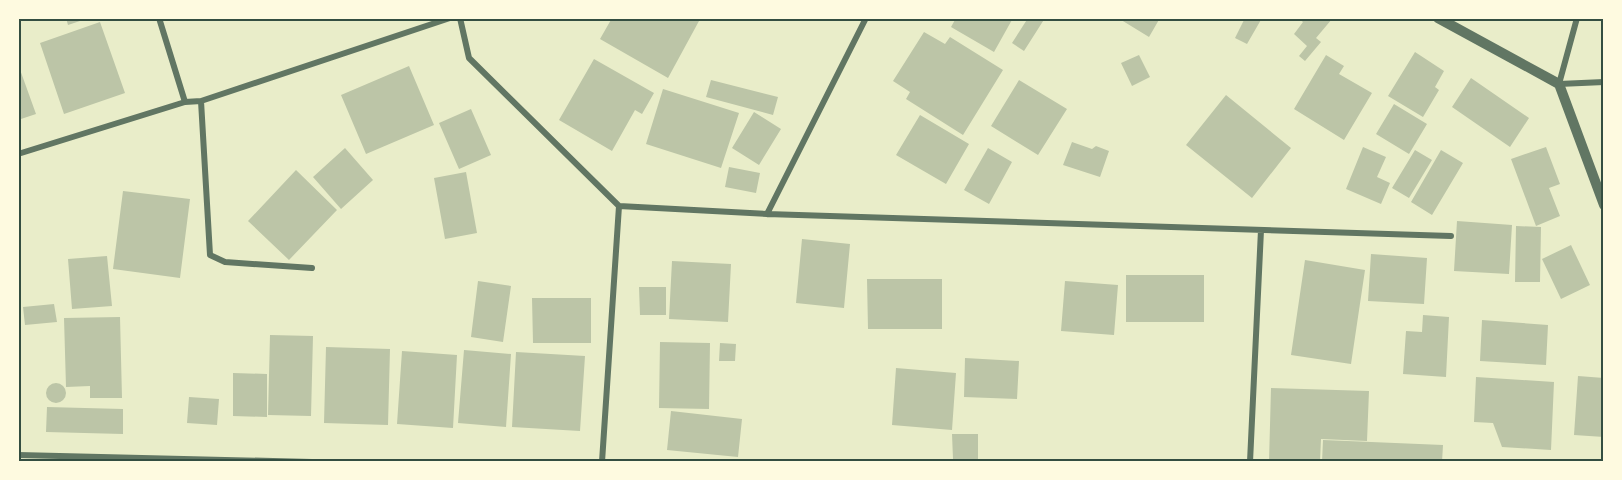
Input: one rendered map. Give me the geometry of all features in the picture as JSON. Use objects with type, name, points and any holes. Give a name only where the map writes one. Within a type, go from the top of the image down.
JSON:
[{"type":"street","points":[[159,18],[185,102]]},
{"type":"street","points":[[18,154],[185,102],[201,100],[450,18]]},
{"type":"street","points":[[460,18],[470,58],[619,206],[767,214],[1451,236]]},
{"type":"street","points":[[767,214],[867,18]]},
{"type":"street","points":[[1438,18],[1560,84],[1604,82]]},
{"type":"street","points":[[1577,18],[1560,84],[1604,205]]},
{"type":"street","points":[[201,100],[210,255],[225,262],[312,268]]},
{"type":"street","points":[[602,462],[619,206]]},
{"type":"street","points":[[1250,462],[1261,230]]},
{"type":"street","points":[[18,454],[312,462]]},
{"type":"building","points":[[66,18],[89,18],[68,25]]},
{"type":"building","points":[[612,18],[694,18],[699,21],[668,78],[600,39]]},
{"type":"building","points":[[956,18],[1013,18],[994,52],[951,27]]},
{"type":"building","points":[[1028,18],[1045,18],[1024,51],[1012,43]]},
{"type":"building","points":[[1118,18],[1160,18],[1149,37]]},
{"type":"building","points":[[1245,18],[1262,18],[1247,44],[1235,38]]},
{"type":"building","points":[[1298,18],[1332,19],[1316,38],[1321,42],[1305,61],[1299,56],[1307,46],[1294,34],[1303,22]]},
{"type":"building","points":[[100,22],[125,93],[64,114],[40,43]]},
{"type":"building","points":[[924,32],[945,44],[950,37],[1003,70],[963,135],[906,99],[910,92],[893,81]]},
{"type":"building","points":[[1415,52],[1444,71],[1435,87],[1439,90],[1423,117],[1388,96]]},
{"type":"building","points":[[1139,55],[1150,77],[1132,86],[1121,63]]},
{"type":"building","points":[[1326,55],[1344,66],[1339,74],[1372,93],[1344,140],[1294,109]]},
{"type":"building","points":[[594,59],[654,93],[642,114],[635,110],[612,151],[559,120]]},
{"type":"building","points":[[18,64],[36,114],[18,120]]},
{"type":"building","points":[[409,66],[434,125],[366,154],[341,95]]},
{"type":"building","points":[[1471,78],[1529,118],[1510,147],[1452,107]]},
{"type":"building","points":[[711,80],[778,97],[773,115],[706,97]]},
{"type":"building","points":[[1019,80],[1067,109],[1038,155],[991,126]]},
{"type":"building","points":[[663,89],[739,113],[721,168],[646,144]]},
{"type":"building","points":[[1226,95],[1291,148],[1252,198],[1186,145]]},
{"type":"building","points":[[1394,104],[1427,124],[1409,154],[1376,134]]},
{"type":"building","points":[[471,109],[491,155],[459,169],[439,123]]},
{"type":"building","points":[[754,112],[781,129],[759,165],[732,148]]},
{"type":"building","points":[[920,115],[969,144],[946,184],[896,155]]},
{"type":"building","points":[[1072,142],[1092,149],[1096,146],[1109,151],[1100,177],[1063,165]]},
{"type":"building","points":[[1363,147],[1386,157],[1377,177],[1390,183],[1381,204],[1346,189]]},
{"type":"building","points":[[1546,147],[1560,184],[1549,188],[1560,216],[1536,226],[1511,159]]},
{"type":"building","points":[[345,148],[373,180],[341,209],[313,177]]},
{"type":"building","points":[[988,148],[1012,162],[989,204],[964,190]]},
{"type":"building","points":[[1415,150],[1432,160],[1409,198],[1392,188]]},
{"type":"building","points":[[1441,150],[1463,163],[1432,215],[1411,202]]},
{"type":"building","points":[[729,167],[760,173],[756,193],[725,187]]},
{"type":"building","points":[[296,170],[337,210],[289,260],[248,221]]},
{"type":"building","points":[[466,172],[477,233],[445,239],[434,178]]},
{"type":"building","points":[[123,191],[190,199],[180,278],[113,269]]},
{"type":"building","points":[[1457,221],[1512,225],[1509,274],[1454,271]]},
{"type":"building","points":[[1516,226],[1541,227],[1540,282],[1515,282]]},
{"type":"building","points":[[802,239],[850,244],[844,308],[796,303]]},
{"type":"building","points":[[1571,245],[1590,285],[1561,299],[1542,259]]},
{"type":"building","points":[[1371,254],[1427,258],[1424,304],[1368,301]]},
{"type":"building","points":[[107,256],[112,306],[72,309],[68,259]]},
{"type":"building","points":[[1305,260],[1365,270],[1351,364],[1291,355]]},
{"type":"building","points":[[672,261],[731,264],[728,322],[669,319]]},
{"type":"building","points":[[1126,275],[1204,275],[1204,322],[1126,322]]},
{"type":"building","points":[[867,279],[942,279],[942,329],[868,329]]},
{"type":"building","points":[[478,281],[511,286],[503,342],[471,337]]},
{"type":"building","points":[[1065,281],[1118,285],[1114,335],[1061,331]]},
{"type":"building","points":[[639,287],[666,287],[666,315],[640,315]]},
{"type":"building","points":[[532,298],[591,298],[591,343],[533,343]]},
{"type":"building","points":[[54,304],[57,322],[25,325],[23,307]]},
{"type":"building","points":[[1423,315],[1449,317],[1446,377],[1403,374],[1406,331],[1422,332]]},
{"type":"building","points":[[120,317],[122,398],[90,398],[90,386],[66,387],[64,318]]},
{"type":"building","points":[[1482,320],[1548,325],[1546,365],[1480,361]]},
{"type":"building","points":[[270,335],[313,336],[311,416],[268,415]]},
{"type":"building","points":[[660,342],[710,343],[709,409],[659,408]]},
{"type":"building","points":[[720,343],[736,344],[735,361],[719,361]]},
{"type":"building","points":[[326,347],[390,349],[388,425],[324,423]]},
{"type":"building","points":[[464,350],[511,354],[506,427],[458,423]]},
{"type":"building","points":[[402,351],[457,355],[453,428],[397,424]]},
{"type":"building","points":[[516,352],[585,356],[580,431],[512,427]]},
{"type":"building","points":[[965,358],[1019,361],[1017,399],[964,397]]},
{"type":"building","points":[[896,368],[956,373],[952,430],[892,425]]},
{"type":"building","points":[[233,373],[267,374],[267,417],[233,416]]},
{"type":"building","points":[[1578,376],[1604,378],[1604,437],[1574,435]]},
{"type":"building","points":[[1476,377],[1554,382],[1551,450],[1502,447],[1493,423],[1474,422]]},
{"type":"building","points":[[56,383],[63,386],[66,393],[63,400],[56,403],[49,400],[46,393],[49,386]]},
{"type":"building","points":[[1271,388],[1369,391],[1367,441],[1321,439],[1320,462],[1269,462]]},
{"type":"building","points":[[189,397],[219,399],[217,425],[187,423]]},
{"type":"building","points":[[47,407],[123,409],[123,434],[46,432]]},
{"type":"building","points":[[671,411],[742,419],[738,457],[667,450]]},
{"type":"building","points":[[952,434],[978,434],[978,459],[953,459]]},
{"type":"building","points":[[1323,440],[1443,445],[1442,462],[1322,462]]}]
